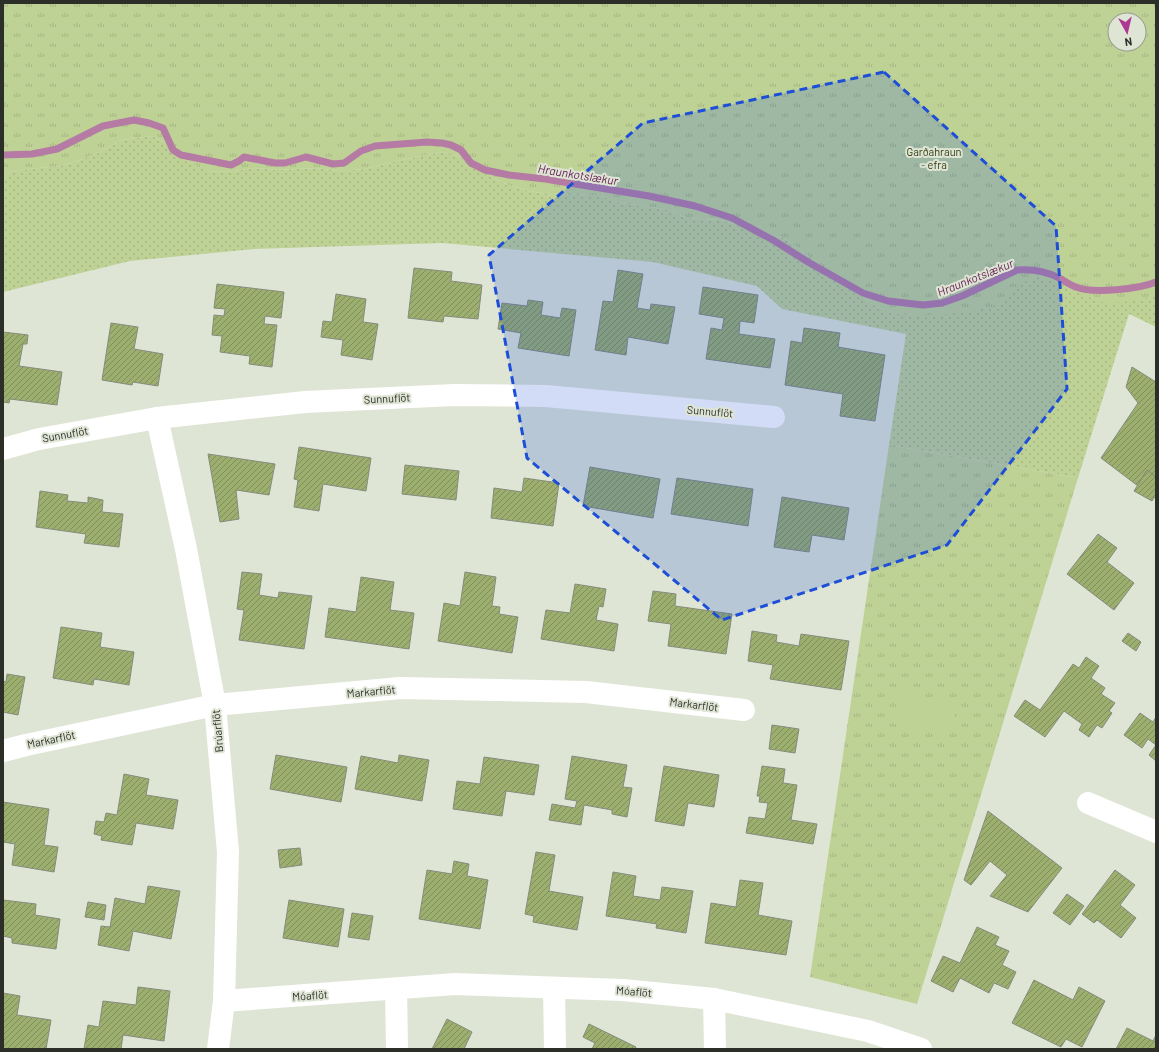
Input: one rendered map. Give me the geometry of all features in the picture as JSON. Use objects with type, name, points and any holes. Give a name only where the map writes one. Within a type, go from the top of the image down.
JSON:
[{"type":"street","name":"Sunnuflöt","points":[[3,449],[39,439],[157,418],[305,402],[454,395],[546,396],[774,417]]},
{"type":"street","name":"Brúarflöt","points":[[157,418],[186,549],[215,705],[228,852],[224,1002],[218,1049]]},
{"type":"street","name":"Markarflöt","points":[[3,752],[26,744],[215,705],[400,688],[586,692],[744,710]]},
{"type":"street","points":[[1088,803],[1156,832]]},
{"type":"street","name":"Móaflöt","points":[[224,1002],[455,984],[623,990],[714,1000],[868,1040],[921,1049]]},
{"type":"street","points":[[554,988],[555,1049]]},
{"type":"street","points":[[396,989],[397,1049]]},
{"type":"street","points":[[714,1000],[715,1049]]},
{"type":"highlighted area","points":[[884,72],[1056,226],[1067,389],[947,545],[722,620],[527,458],[489,255],[643,123]]},
{"type":"green space","name":"Garðahraun - efra","points":[[3,3],[1156,3],[1156,297],[1114,303],[1100,302],[1053,281],[1036,277],[1025,282],[1011,295],[992,307],[960,313],[938,315],[894,313],[875,306],[786,239],[720,220],[686,218],[670,210],[622,203],[601,196],[578,194],[553,195],[534,192],[508,185],[492,177],[482,168],[470,161],[455,155],[441,152],[365,169],[338,171],[317,168],[278,170],[254,168],[226,172],[207,171],[186,161],[177,148],[152,136],[122,140],[100,152],[75,162],[59,166],[11,171],[3,177]]},
{"type":"green space","points":[[152,136],[177,148],[186,161],[208,171],[226,172],[254,168],[278,170],[317,168],[338,171],[365,169],[441,152],[455,155],[470,161],[482,168],[492,177],[508,185],[534,192],[553,195],[578,194],[601,196],[622,203],[670,210],[686,218],[720,220],[786,239],[875,306],[894,313],[913,315],[958,275],[1156,246],[1156,327],[1129,314],[1078,478],[889,445],[906,334],[782,309],[757,286],[653,262],[442,243],[254,249],[130,261],[3,292],[3,177],[11,171],[59,166],[75,162],[100,152],[122,140]]},
{"type":"green space","points":[[889,445],[1078,478],[917,1004],[810,977]]},
{"type":"green space","points":[[898,692],[957,703],[952,734],[893,723]]},
{"type":"building","points":[[414,268],[452,272],[451,281],[482,285],[478,319],[444,316],[443,322],[408,318]]},
{"type":"building","points":[[618,270],[643,274],[637,308],[650,310],[651,304],[675,307],[668,344],[628,337],[626,355],[595,350],[603,301],[613,302]]},
{"type":"building","points":[[217,284],[284,292],[281,318],[265,316],[264,324],[277,325],[272,367],[249,364],[250,356],[220,352],[222,336],[212,335],[214,315],[224,316],[225,309],[214,308]]},
{"type":"building","points":[[703,287],[758,295],[754,323],[740,321],[739,334],[775,339],[770,368],[706,359],[711,328],[722,330],[724,318],[699,314]]},
{"type":"building","points":[[336,294],[366,299],[363,322],[378,324],[372,360],[341,355],[343,340],[321,337],[323,321],[332,322]]},
{"type":"building","points":[[528,300],[543,302],[541,315],[560,318],[562,308],[576,310],[569,356],[518,348],[521,333],[498,329],[502,303],[527,306]]},
{"type":"building","points":[[111,323],[138,327],[134,349],[163,354],[158,386],[133,382],[132,385],[102,380]]},
{"type":"building","points":[[804,328],[840,333],[838,347],[885,355],[875,421],[840,416],[843,394],[785,385],[791,341],[802,343]]},
{"type":"building","points":[[3,332],[28,335],[27,344],[23,344],[19,366],[62,372],[57,405],[10,399],[9,403],[3,402]]},
{"type":"building","points":[[1132,367],[1156,382],[1156,477],[1147,470],[1138,486],[1101,458],[1138,403],[1126,387]]},
{"type":"building","points":[[299,447],[371,458],[366,491],[323,484],[319,511],[294,507],[298,480],[294,479]]},
{"type":"building","points":[[208,454],[275,464],[269,495],[236,490],[239,519],[220,522]]},
{"type":"building","points":[[405,465],[459,471],[456,500],[402,494]]},
{"type":"building","points":[[590,467],[660,479],[653,518],[583,506]]},
{"type":"building","points":[[1147,470],[1156,477],[1156,495],[1152,501],[1134,491]]},
{"type":"building","points":[[524,478],[559,483],[553,526],[491,518],[494,488],[522,492]]},
{"type":"building","points":[[677,478],[753,489],[748,526],[671,514]]},
{"type":"building","points":[[40,491],[68,495],[67,501],[88,503],[88,497],[103,500],[102,512],[123,514],[119,547],[84,543],[86,534],[36,527]]},
{"type":"building","points":[[782,497],[849,508],[844,540],[812,535],[809,552],[774,547]]},
{"type":"building","points":[[1098,534],[1117,548],[1107,562],[1134,583],[1114,610],[1067,574]]},
{"type":"building","points":[[242,572],[262,574],[259,595],[278,598],[279,592],[312,596],[304,649],[239,640],[244,610],[237,609]]},
{"type":"building","points":[[465,572],[496,577],[492,606],[500,607],[499,614],[518,617],[512,653],[438,641],[444,603],[460,606]]},
{"type":"building","points":[[361,577],[394,582],[390,610],[414,613],[409,649],[325,637],[329,608],[356,612]]},
{"type":"building","points":[[575,584],[606,589],[603,607],[599,606],[596,620],[618,624],[614,651],[541,639],[546,610],[570,613]]},
{"type":"building","points":[[653,591],[676,594],[675,606],[732,614],[726,654],[668,646],[671,624],[648,621]]},
{"type":"building","points":[[61,627],[102,633],[100,647],[134,652],[129,685],[94,679],[93,685],[53,678]]},
{"type":"building","points":[[752,631],[777,635],[776,642],[799,646],[801,634],[849,641],[841,690],[770,679],[773,665],[748,661]]},
{"type":"building","points":[[1128,633],[1141,642],[1136,651],[1122,641]]},
{"type":"building","points":[[1086,657],[1099,666],[1091,678],[1105,688],[1101,694],[1115,703],[1109,711],[1112,713],[1102,728],[1097,725],[1089,737],[1079,730],[1082,724],[1064,711],[1045,737],[1014,716],[1025,700],[1040,710],[1073,664],[1079,668]]},
{"type":"building","points":[[7,674],[25,677],[18,715],[3,712],[3,681],[6,682]]},
{"type":"building","points":[[1140,713],[1153,722],[1156,717],[1156,745],[1148,739],[1142,748],[1124,735]]},
{"type":"building","points":[[772,725],[799,729],[795,753],[769,749]]},
{"type":"building","points":[[1156,745],[1156,761],[1149,755]]},
{"type":"building","points":[[276,755],[347,767],[341,802],[270,789]]},
{"type":"building","points":[[399,755],[429,760],[422,801],[355,789],[361,756],[398,763]]},
{"type":"building","points":[[572,756],[627,765],[623,787],[632,788],[627,817],[612,814],[612,810],[584,805],[581,825],[549,820],[552,804],[575,808],[577,801],[565,799]]},
{"type":"building","points":[[484,757],[539,765],[534,795],[506,791],[502,816],[453,809],[457,781],[480,784]]},
{"type":"building","points":[[664,766],[719,775],[714,807],[688,803],[684,826],[655,821]]},
{"type":"building","points":[[762,766],[785,769],[783,783],[797,785],[791,820],[817,824],[813,844],[746,833],[749,817],[765,819],[768,803],[759,802],[760,796],[757,796]]},
{"type":"building","points":[[124,774],[149,779],[146,795],[178,800],[173,829],[136,823],[132,845],[101,840],[102,836],[94,834],[96,821],[104,822],[106,813],[117,815]]},
{"type":"building","points":[[3,802],[49,809],[44,845],[58,847],[54,872],[12,865],[15,844],[3,842]]},
{"type":"building","points":[[988,811],[1062,868],[1028,912],[990,896],[1007,875],[990,861],[971,885],[964,880]]},
{"type":"building","points":[[300,848],[302,865],[280,868],[278,850]]},
{"type":"building","points":[[536,852],[555,855],[549,891],[583,897],[577,930],[533,922],[534,916],[525,914]]},
{"type":"building","points":[[454,861],[469,864],[467,876],[488,880],[480,929],[419,919],[427,870],[452,874]]},
{"type":"building","points":[[1115,870],[1135,885],[1120,905],[1136,918],[1121,938],[1097,920],[1094,923],[1082,914]]},
{"type":"building","points":[[613,872],[636,876],[633,896],[660,900],[662,887],[693,891],[686,933],[656,928],[657,924],[606,916]]},
{"type":"building","points":[[740,880],[763,883],[758,915],[792,921],[786,955],[705,943],[711,903],[736,907]]},
{"type":"building","points":[[148,886],[180,891],[171,939],[133,931],[129,951],[98,945],[101,926],[110,927],[115,898],[145,904]]},
{"type":"building","points":[[1067,894],[1084,906],[1070,925],[1053,913]]},
{"type":"building","points":[[3,900],[36,904],[35,915],[60,919],[56,949],[12,943],[12,938],[3,936]]},
{"type":"building","points":[[289,900],[344,909],[338,947],[283,938]]},
{"type":"building","points":[[88,902],[106,905],[104,920],[85,917]]},
{"type":"building","points":[[352,913],[373,916],[369,940],[348,937]]},
{"type":"building","points":[[977,927],[999,937],[995,945],[1009,951],[1002,965],[1016,972],[1008,989],[994,983],[989,993],[960,978],[953,992],[931,981],[943,956],[960,963]]},
{"type":"building","points":[[1034,980],[1073,1000],[1079,987],[1105,1001],[1082,1047],[1066,1039],[1061,1047],[1012,1023]]},
{"type":"building","points":[[138,987],[170,991],[164,1041],[123,1035],[121,1049],[84,1049],[88,1025],[99,1027],[103,1001],[136,1005]]},
{"type":"building","points":[[3,993],[20,996],[17,1015],[51,1020],[46,1049],[3,1049]]},
{"type":"building","points":[[447,1019],[472,1032],[464,1049],[432,1049]]},
{"type":"building","points":[[589,1024],[636,1047],[635,1049],[592,1049],[595,1043],[583,1037]]},
{"type":"building","points":[[1127,1028],[1153,1041],[1156,1035],[1156,1049],[1116,1049]]},
{"type":"waterway","name":"Hraunkotslækur","points":[[3,155],[32,154],[57,149],[103,126],[134,120],[163,128],[173,150],[181,155],[231,165],[244,157],[275,163],[285,163],[306,157],[333,164],[344,163],[361,151],[375,146],[427,142],[442,143],[451,145],[461,150],[471,163],[485,170],[649,196],[695,206],[732,218],[773,240],[863,293],[888,301],[923,305],[942,303],[962,296],[1017,270],[1044,272],[1076,287],[1093,290],[1128,289],[1156,282]]}]
